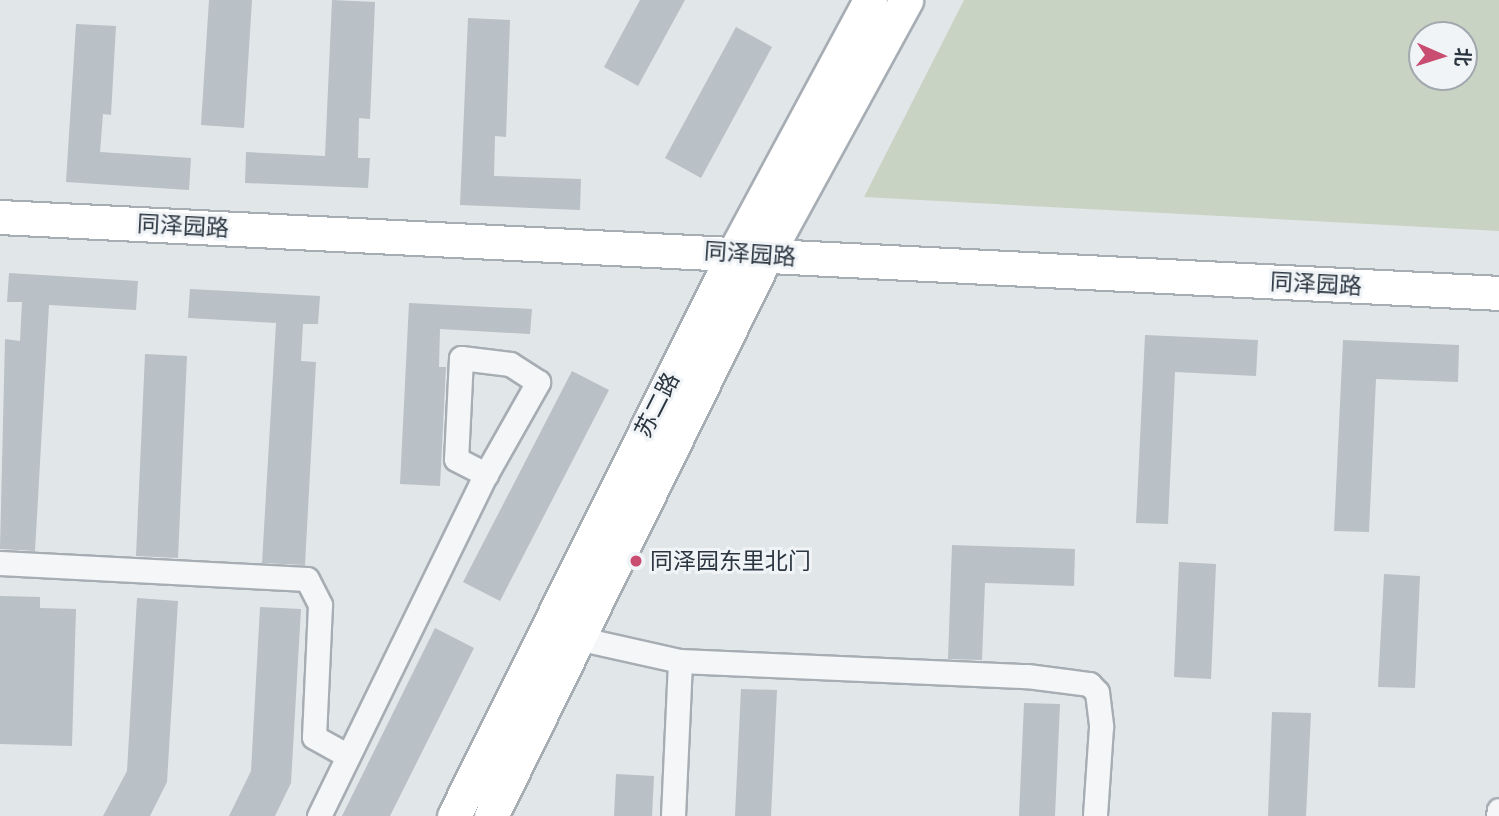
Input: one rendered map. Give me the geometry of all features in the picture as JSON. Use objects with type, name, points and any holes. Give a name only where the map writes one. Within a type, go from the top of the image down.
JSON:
[{"type":"street","name":"苏二路","points":[[491,816],[577,638],[750,254],[870,0]]},
{"type":"street","name":"苏二路","points":[[454,816],[750,254],[906,0]]},
{"type":"street","name":"同泽园路","points":[[0,217],[1499,293]]},
{"type":"street","points":[[319,816],[486,474],[538,382],[510,364],[461,358],[456,459],[486,474]]},
{"type":"street","points":[[0,563],[307,579],[320,605],[314,737],[348,756]]},
{"type":"street","points":[[577,638],[680,661],[1027,676],[1090,684],[1097,692],[1101,727],[1095,816]]},
{"type":"street","points":[[673,816],[680,661]]},
{"type":"street","points":[[1498,816],[1499,810]]},
{"type":"green space","points":[[964,0],[1499,0],[1499,231],[864,197]]},
{"type":"building","points":[[209,0],[252,0],[244,128],[201,125]]},
{"type":"building","points":[[332,0],[375,2],[370,119],[359,118],[358,158],[370,158],[368,188],[245,183],[246,152],[325,156]]},
{"type":"building","points":[[640,0],[685,0],[638,86],[604,67]]},
{"type":"building","points":[[468,18],[510,20],[506,137],[495,136],[494,176],[581,179],[580,210],[460,205]]},
{"type":"building","points":[[76,24],[116,26],[111,115],[103,114],[100,152],[191,158],[189,190],[66,182]]},
{"type":"building","points":[[736,27],[772,47],[701,178],[665,158]]},
{"type":"building","points":[[9,273],[138,281],[136,310],[49,305],[35,551],[0,549],[5,339],[20,341],[22,302],[7,302]]},
{"type":"building","points":[[190,289],[320,296],[318,324],[303,324],[301,361],[316,362],[305,565],[262,563],[276,323],[188,318]]},
{"type":"building","points":[[409,303],[532,309],[530,334],[440,329],[439,367],[446,367],[440,486],[400,484]]},
{"type":"building","points":[[1145,335],[1258,340],[1256,376],[1175,372],[1168,524],[1136,523]]},
{"type":"building","points":[[1343,340],[1459,345],[1458,382],[1376,379],[1369,532],[1334,531]]},
{"type":"building","points":[[145,354],[187,356],[178,558],[136,556]]},
{"type":"building","points":[[572,371],[609,390],[500,601],[463,582]]},
{"type":"building","points":[[952,545],[1075,549],[1074,586],[985,583],[982,660],[948,659]]},
{"type":"building","points":[[1179,562],[1216,564],[1211,679],[1174,677]]},
{"type":"building","points":[[1384,574],[1420,576],[1415,688],[1378,687]]},
{"type":"building","points":[[0,596],[40,597],[40,608],[76,609],[72,746],[0,744]]},
{"type":"building","points":[[137,598],[178,601],[167,782],[150,816],[103,816],[127,771]]},
{"type":"building","points":[[260,607],[301,609],[291,783],[275,816],[229,816],[251,771]]},
{"type":"building","points":[[435,628],[474,648],[390,816],[342,816]]},
{"type":"building","points":[[741,689],[777,690],[771,816],[735,816]]},
{"type":"building","points":[[1024,703],[1060,704],[1055,816],[1019,816]]},
{"type":"building","points":[[1272,712],[1311,713],[1306,816],[1268,816]]},
{"type":"building","points":[[616,774],[654,776],[652,816],[614,816]]},
{"type":"place","name":"同泽园东里北门","points":[[636,561]]}]
